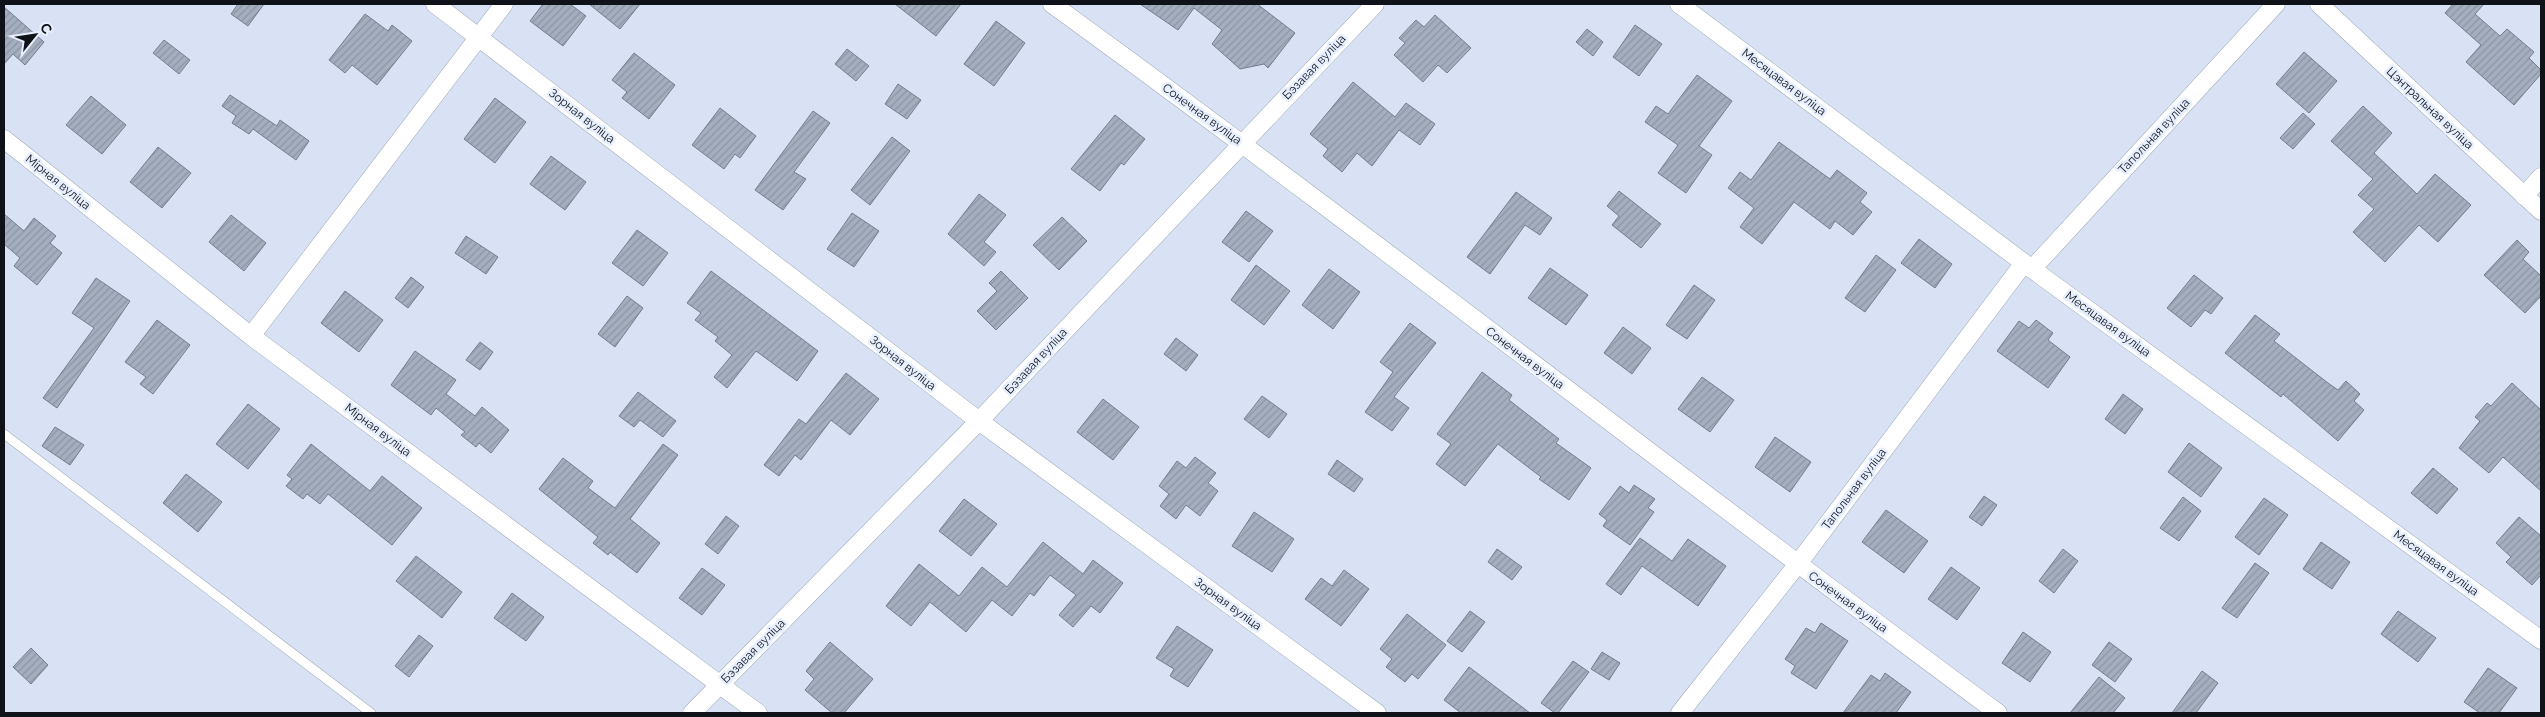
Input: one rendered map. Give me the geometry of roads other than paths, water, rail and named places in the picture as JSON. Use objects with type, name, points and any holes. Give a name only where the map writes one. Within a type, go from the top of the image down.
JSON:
[{"type":"street","name":"Зорная вуліца","points":[[436,4],[979,421],[1377,713]]},
{"type":"street","points":[[251,336],[504,4]]},
{"type":"street","name":"Сонечная вуліца","points":[[1052,4],[1242,143],[1797,564],[1998,713]]},
{"type":"street","name":"Бэзавая вуліца","points":[[692,713],[979,421],[1375,4]]},
{"type":"street","name":"Месяцавая вуліца","points":[[1679,4],[2028,266],[2540,636]]},
{"type":"street","name":"Тапольная вуліца","points":[[1680,713],[2028,266],[2276,4]]},
{"type":"street","name":"Цэнтральная вуліца","points":[[2319,4],[2541,211]]},
{"type":"street","name":"Мірная вуліца","points":[[4,139],[251,336],[758,713]]},
{"type":"street","points":[[2524,196],[2541,177]]},
{"type":"lane","points":[[4,434],[372,713]]}]
